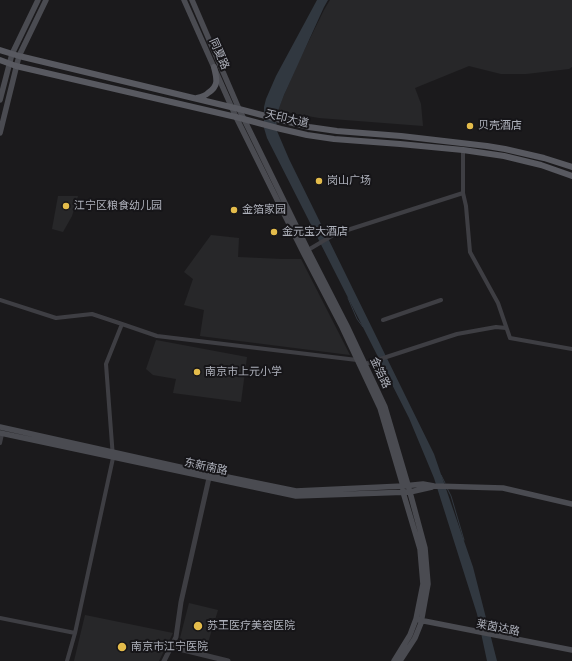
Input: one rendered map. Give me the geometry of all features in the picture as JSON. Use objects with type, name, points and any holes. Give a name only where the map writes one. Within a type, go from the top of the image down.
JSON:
[{"type":"main road","points":[[0,100],[12,54],[38,0]]},
{"type":"main road","points":[[0,133],[19,56],[46,0]]},
{"type":"main road","name":"同夏路","points":[[184,0],[236,117]]},
{"type":"main road","name":"同夏路","points":[[192,0],[239,109]]},
{"type":"main road","name":"天印大道","points":[[0,50],[19,56],[196,98],[309,127],[487,146],[544,158],[572,167]]},
{"type":"main road","name":"天印大道","points":[[0,60],[16,66],[307,135],[334,139],[463,150],[504,156],[541,165],[572,176]]},
{"type":"main road","points":[[196,98],[205,96],[216,86],[214,67]]},
{"type":"main road","name":"金箔路","points":[[239,109],[347,326],[385,407],[420,549],[423,584],[420,621],[394,661]]},
{"type":"main road","name":"金箔路","points":[[236,117],[342,327],[380,408],[405,488],[410,492],[425,548],[428,584],[415,638],[400,661]]},
{"type":"main road","name":"东新南路","points":[[0,427],[209,478],[296,496],[405,488]]},
{"type":"main road","name":"东新南路","points":[[1,434],[296,491],[405,488]]},
{"type":"main road","points":[[405,488],[423,484],[434,486],[502,488],[572,504]]},
{"type":"main road","points":[[410,492],[434,486]]},
{"type":"main road","points":[[420,621],[572,651]]},
{"type":"street","points":[[463,150],[463,193],[466,206],[470,252],[498,303],[510,338],[572,350]]},
{"type":"street","points":[[308,250],[335,234],[463,193]]},
{"type":"street","points":[[0,300],[56,318],[92,314],[157,336],[357,360]]},
{"type":"street","points":[[383,320],[441,300]]},
{"type":"street","points":[[67,661],[75,633],[113,455],[106,364],[122,324]]},
{"type":"street","points":[[365,364],[457,334],[496,327],[506,328]]},
{"type":"street","points":[[0,442],[1,434]]},
{"type":"street","points":[[164,661],[176,637],[181,602],[209,478]]},
{"type":"street","points":[[0,618],[75,633]]},
{"type":"street","points":[[171,647],[228,661]]},
{"type":"shaded area","points":[[317,0],[328,0],[284,95],[276,116],[277,131],[289,159],[434,454],[473,567],[497,661],[487,661],[477,614],[434,478],[409,418],[267,138],[264,128],[264,107],[266,99],[276,76]]},
{"type":"shaded area","points":[[330,0],[572,0],[572,67],[569,69],[526,74],[501,74],[469,66],[415,88],[421,104],[423,126],[319,118],[285,112],[278,109],[297,65]]},
{"type":"shaded area","name":"江宁区粮食幼儿园","points":[[58,196],[78,196],[72,216],[63,232],[52,229]]},
{"type":"shaded area","points":[[211,235],[239,238],[238,257],[301,259],[350,355],[200,336],[204,310],[184,305],[193,279],[184,272]]},
{"type":"shaded area","name":"南京市上元小学","points":[[156,340],[247,357],[241,402],[173,393],[176,379],[153,375],[146,369]]},
{"type":"shaded area","name":"苏王医疗美容医院","points":[[189,603],[218,610],[206,649],[179,642]]},
{"type":"shaded area","name":"南京市江宁医院","points":[[85,615],[173,633],[159,661],[74,661]]},
{"type":"waterway","points":[[348,298],[357,319],[363,327]]},
{"type":"waterway","points":[[441,475],[445,483]]},
{"type":"waterway","points":[[447,488],[451,496],[464,540]]},
{"type":"place","name":"贝壳酒店","points":[[470,126]]},
{"type":"place","name":"岗山广场","points":[[319,181]]},
{"type":"place","name":"江宁区粮食幼儿园","points":[[66,206]]},
{"type":"place","name":"金箔家园","points":[[234,210]]},
{"type":"place","name":"金元宝大酒店","points":[[274,232]]},
{"type":"place","name":"南京市上元小学","points":[[197,372]]},
{"type":"place","name":"苏王医疗美容医院","points":[[198,626]]},
{"type":"place","name":"南京市江宁医院","points":[[122,647]]}]
